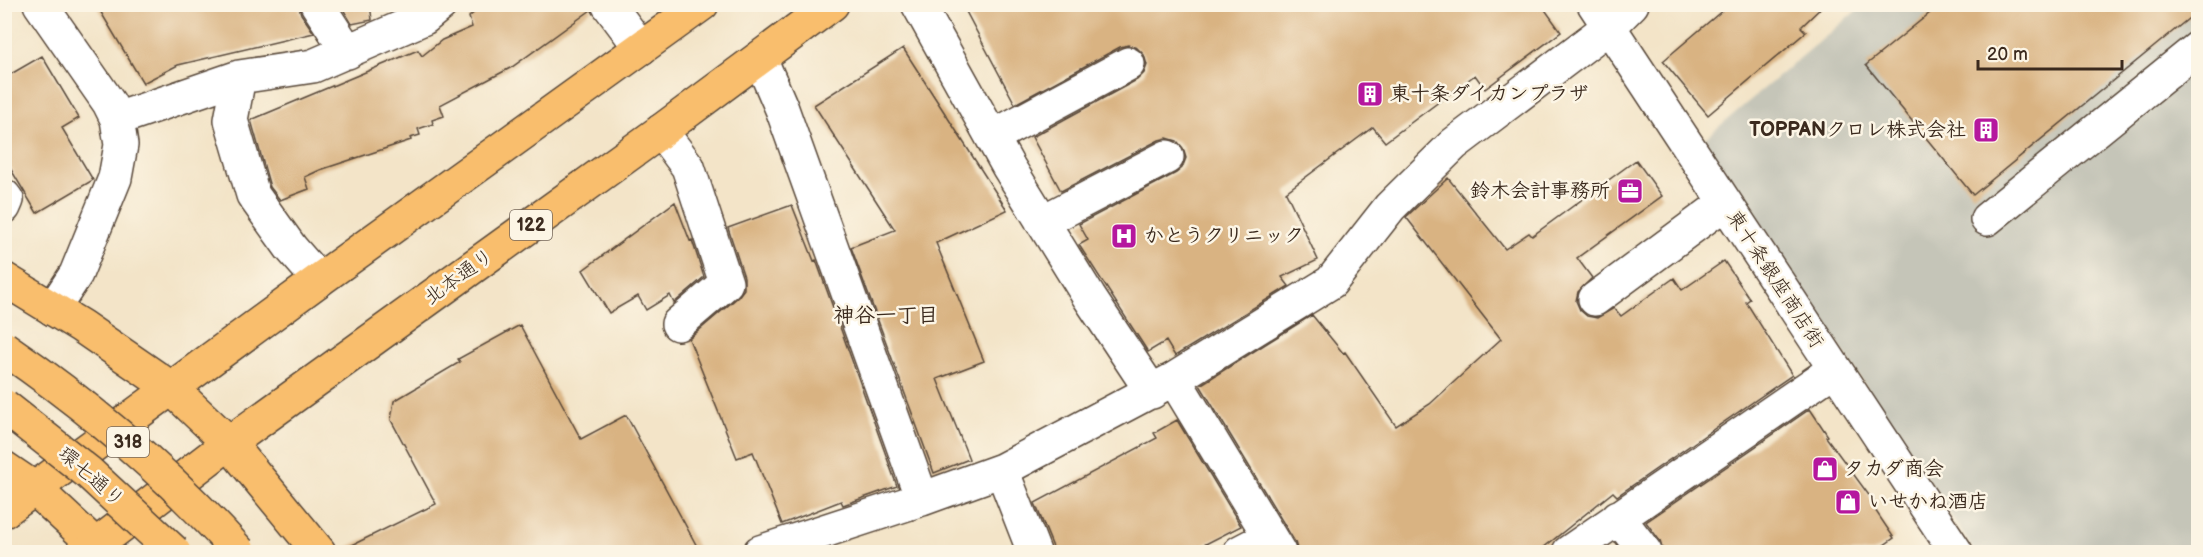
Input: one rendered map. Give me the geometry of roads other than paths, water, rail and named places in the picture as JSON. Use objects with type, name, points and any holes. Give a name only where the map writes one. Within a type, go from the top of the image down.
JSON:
[{"type":"main road","points":[[4,511],[702,4]]},
{"type":"main road","name":"北本通り","points":[[95,550],[229,443],[661,131],[832,4]]},
{"type":"main road","points":[[4,279],[171,388],[229,443],[319,552]]},
{"type":"main road","name":"318","points":[[4,348],[123,437],[239,552]]},
{"type":"main road","name":"環七通り","points":[[4,406],[89,473],[174,552]]},
{"type":"main road","points":[[4,468],[35,489],[95,550]]},
{"type":"street","points":[[40,4],[109,103],[117,119],[121,145],[115,178],[76,274],[53,309]]},
{"type":"street","points":[[317,4],[348,52]]},
{"type":"street","points":[[117,119],[239,77],[313,66],[424,18],[441,4]]},
{"type":"street","points":[[608,4],[641,48]]},
{"type":"street","points":[[918,4],[1042,222],[1163,385],[1274,545],[1240,552]]},
{"type":"street","points":[[759,552],[922,499],[1002,470],[1163,385],[1331,282],[1390,207],[1454,144],[1612,12]]},
{"type":"street","name":"東十条銀座商店街","points":[[1612,12],[1725,203],[1956,552]]},
{"type":"street","points":[[1987,219],[2199,48]]},
{"type":"street","points":[[760,58],[782,109],[922,499]]},
{"type":"street","points":[[992,137],[1128,64]]},
{"type":"street","points":[[239,77],[231,120],[252,195],[291,248],[319,280]]},
{"type":"street","points":[[661,131],[688,167],[726,283],[678,324]]},
{"type":"street","points":[[1042,222],[1167,157]]},
{"type":"street","points":[[4,196],[7,200],[4,207]]},
{"type":"street","points":[[1595,299],[1725,203]]},
{"type":"street","points":[[1569,552],[1835,369]]},
{"type":"street","points":[[1002,470],[1034,552]]},
{"type":"street","points":[[1618,517],[1645,552]]},
{"type":"place","name":"東十条ダイカンプラザ","points":[[1370,94]]},
{"type":"place","name":"TOPPANクロレ株式会社","points":[[1986,130]]},
{"type":"place","name":"鈴木会計事務所","points":[[1630,191]]},
{"type":"place","name":"かとうクリニック","points":[[1124,236]]},
{"type":"place","name":"タカダ商会","points":[[1825,469]]},
{"type":"place","name":"いせかね酒店","points":[[1848,502]]},
{"type":"district","name":"神谷一丁目","points":[[886,315]]}]
